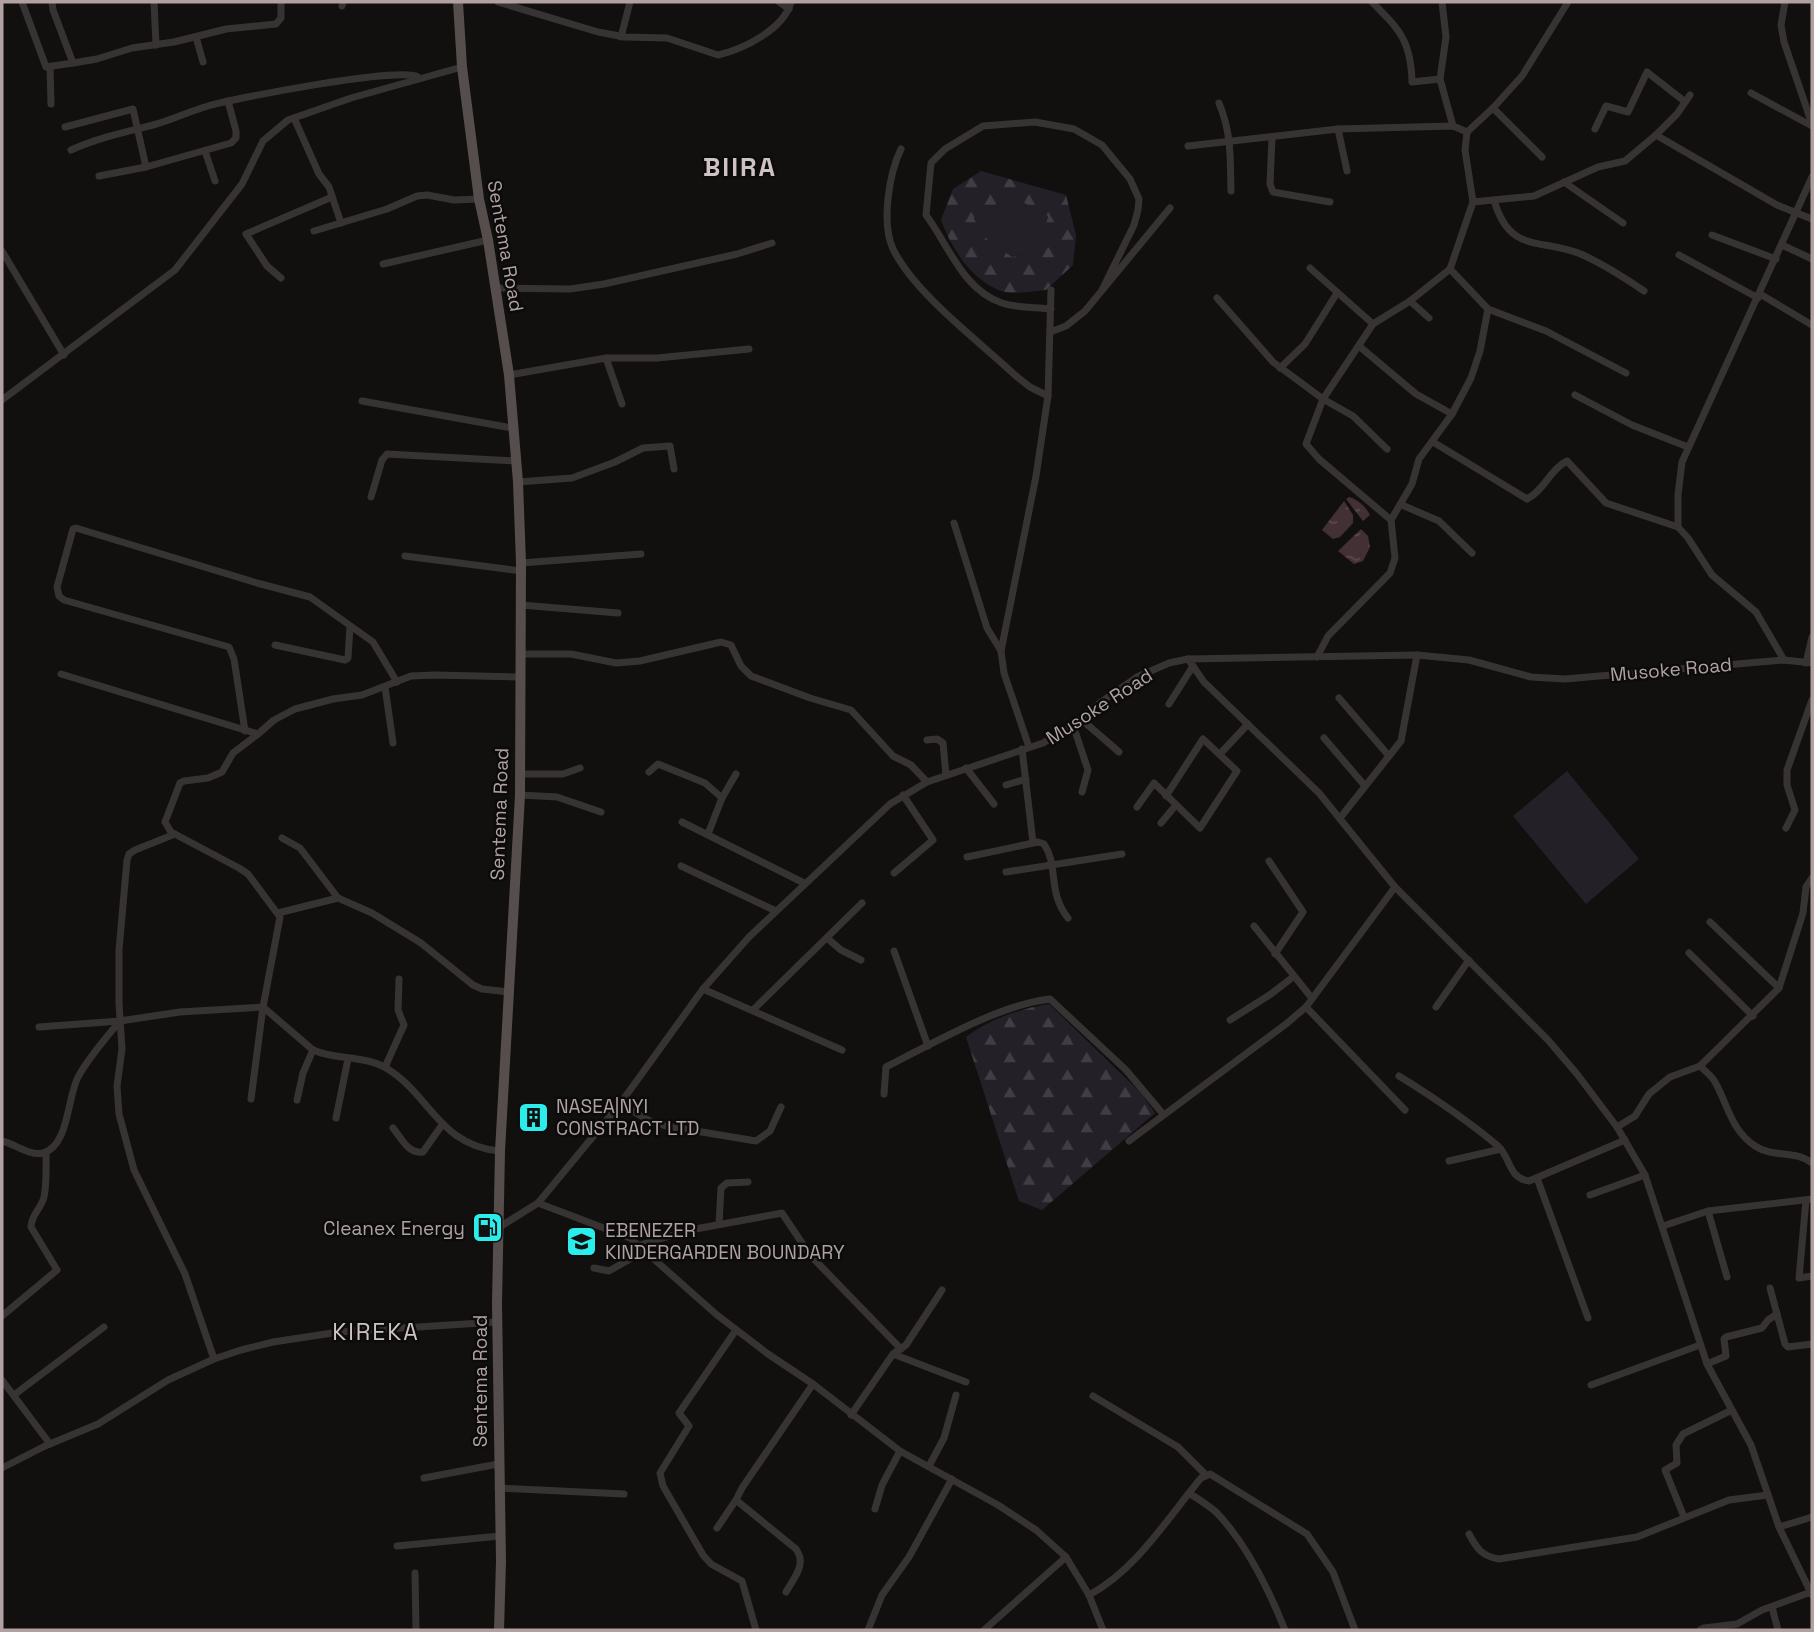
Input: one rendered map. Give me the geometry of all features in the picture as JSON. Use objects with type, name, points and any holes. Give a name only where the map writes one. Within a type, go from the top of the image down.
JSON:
[{"type":"main road","name":"Sentema Road","points":[[458,2],[462,67],[479,199],[509,375],[518,482],[521,567],[520,796],[498,1228],[499,1630]]},
{"type":"street","points":[[22,2],[46,67],[97,59],[132,48],[226,29],[278,23],[281,18],[281,2]]},
{"type":"street","points":[[52,2],[73,63]]},
{"type":"street","points":[[154,2],[156,45]]},
{"type":"street","points":[[498,2],[570,25],[621,37],[667,38],[718,55],[765,33],[784,18],[790,5],[779,2]]},
{"type":"street","points":[[621,37],[630,2]]},
{"type":"street","points":[[1373,2],[1391,21],[1411,55],[1412,82],[1440,79]]},
{"type":"street","points":[[1442,2],[1447,37],[1440,79],[1453,126]]},
{"type":"street","points":[[1391,520],[1318,459],[1307,444],[1323,399],[1373,324],[1409,301],[1450,269],[1473,202],[1465,150],[1467,132],[1522,76],[1568,2]]},
{"type":"street","points":[[1785,2],[1781,25],[1784,42],[1812,125]]},
{"type":"street","points":[[196,37],[203,62]]},
{"type":"street","points":[[50,67],[51,104]]},
{"type":"street","points":[[2,400],[175,270],[242,184],[264,141],[276,129],[322,106],[418,77],[462,67]]},
{"type":"street","points":[[1473,202],[1534,196],[1598,167],[1625,161],[1677,114],[1687,98],[1647,72],[1628,112],[1606,106],[1595,129]]},
{"type":"street","points":[[71,150],[93,140],[228,101],[359,78],[409,74],[418,77]]},
{"type":"street","points":[[1751,93],[1812,125]]},
{"type":"street","points":[[99,176],[146,167],[229,144],[236,138],[228,101]]},
{"type":"street","points":[[1219,103],[1228,124],[1231,191]]},
{"type":"street","points":[[1493,108],[1542,157]]},
{"type":"street","points":[[65,127],[133,109],[146,167]]},
{"type":"street","points":[[294,118],[332,197],[341,223]]},
{"type":"street","points":[[1051,309],[1004,304],[978,291],[948,253],[937,229],[926,215],[931,163],[945,149],[983,126],[1035,122],[1074,130],[1102,145],[1130,179],[1139,199],[1139,211],[1103,288]]},
{"type":"street","points":[[1188,146],[1338,129],[1453,126],[1467,132]]},
{"type":"street","points":[[1338,129],[1346,171]]},
{"type":"street","points":[[1656,135],[1746,188],[1812,219]]},
{"type":"street","points":[[1272,138],[1272,192],[1329,202]]},
{"type":"street","points":[[901,149],[890,180],[889,220],[889,236],[900,260],[929,295],[1016,376],[1048,396]]},
{"type":"street","points":[[205,150],[215,181]]},
{"type":"street","points":[[1678,527],[1680,474],[1688,447],[1812,177]]},
{"type":"street","points":[[1564,182],[1623,223]]},
{"type":"street","points":[[314,231],[417,196],[454,200],[479,199]]},
{"type":"street","points":[[281,278],[267,266],[246,234],[332,197]]},
{"type":"street","points":[[1494,200],[1499,218],[1508,230],[1535,244],[1580,254],[1619,274],[1644,292]]},
{"type":"street","points":[[1050,332],[1076,320],[1170,208]]},
{"type":"street","points":[[1712,235],[1776,258]]},
{"type":"street","points":[[383,264],[488,240]]},
{"type":"street","points":[[496,288],[570,289],[604,284],[737,254],[772,243]]},
{"type":"street","points":[[1782,245],[1812,259]]},
{"type":"street","points":[[2,251],[64,355]]},
{"type":"street","points":[[1679,255],[1812,325]]},
{"type":"street","points":[[1310,268],[1373,324]]},
{"type":"street","points":[[1450,269],[1488,309],[1546,331],[1626,373]]},
{"type":"street","points":[[1033,843],[1026,779],[1026,748],[1004,673],[1002,651],[1036,476],[1048,396],[1051,289]]},
{"type":"street","points":[[1280,368],[1305,344],[1337,293]]},
{"type":"street","points":[[1217,298],[1280,368],[1323,399],[1353,416],[1387,449]]},
{"type":"street","points":[[1409,301],[1429,318]]},
{"type":"street","points":[[1317,657],[1328,636],[1390,573],[1395,558],[1391,520],[1412,484],[1419,459],[1452,414],[1471,377],[1480,351],[1488,309]]},
{"type":"street","points":[[1359,346],[1416,394],[1452,414]]},
{"type":"street","points":[[509,375],[606,358],[657,358],[749,349]]},
{"type":"street","points":[[606,358],[622,404]]},
{"type":"street","points":[[1575,395],[1632,425],[1688,447]]},
{"type":"street","points":[[362,401],[512,428]]},
{"type":"street","points":[[1433,442],[1527,499],[1535,495],[1560,464],[1567,461],[1606,503],[1678,527],[1689,538],[1712,575],[1756,612],[1784,660]]},
{"type":"street","points":[[518,482],[572,478],[615,462],[643,447],[670,446],[674,469]]},
{"type":"street","points":[[371,497],[382,460],[387,454],[516,461]]},
{"type":"street","points":[[1402,505],[1439,521],[1472,553]]},
{"type":"street","points":[[954,523],[987,628],[1002,651]]},
{"type":"street","points":[[245,731],[234,659],[229,648],[64,600],[59,596],[57,587],[73,529],[310,597],[377,647],[397,682]]},
{"type":"street","points":[[405,556],[521,567],[641,554]]},
{"type":"street","points":[[521,605],[618,613]]},
{"type":"street","points":[[275,645],[345,660],[348,658],[350,626]]},
{"type":"street","points":[[1809,663],[1812,637]]},
{"type":"street","points":[[520,654],[571,654],[616,663],[640,662],[727,642],[734,647],[741,666],[751,676],[851,710],[893,756],[917,770],[928,782]]},
{"type":"street","points":[[1339,818],[1401,741],[1417,655]]},
{"type":"street","name":"Musoke Road","points":[[498,1228],[538,1203],[620,1104],[703,989],[749,937],[890,804],[928,782],[1043,743],[1073,725],[1137,677],[1170,663],[1317,657],[1417,655],[1469,660],[1531,677],[1565,678],[1784,660],[1809,663]]},
{"type":"street","points":[[1169,704],[1190,662],[1204,682],[1297,771],[1395,887],[1548,1040],[1577,1074],[1625,1140],[1645,1175],[1707,1364],[1751,1445],[1779,1527],[1812,1594],[1772,1607],[1737,1624],[1700,1630]]},
{"type":"street","points":[[61,674],[258,734]]},
{"type":"street","points":[[251,1099],[263,1007],[280,922],[278,913],[248,874],[168,828],[165,822],[180,783],[208,778],[222,772],[233,753],[274,720],[295,709],[326,700],[362,695],[411,676],[519,677]]},
{"type":"street","points":[[385,687],[393,743]]},
{"type":"street","points":[[1339,698],[1389,756]]},
{"type":"street","points":[[1786,828],[1795,810],[1787,785],[1787,770],[1812,700]]},
{"type":"street","points":[[1081,719],[1119,752]]},
{"type":"street","points":[[1220,754],[1248,724]]},
{"type":"street","points":[[1073,725],[1088,770],[1082,792]]},
{"type":"street","points":[[1324,738],[1365,786]]},
{"type":"street","points":[[927,740],[937,739],[943,743],[946,775]]},
{"type":"street","points":[[1137,807],[1154,783],[1166,796],[1175,805],[1200,828],[1237,771],[1203,739],[1166,796]]},
{"type":"street","points":[[649,772],[657,764],[705,783],[722,798]]},
{"type":"street","points":[[519,774],[563,774],[580,768]]},
{"type":"street","points":[[966,768],[994,804]]},
{"type":"street","points":[[708,834],[722,798],[736,774]]},
{"type":"street","points":[[1006,785],[1026,779]]},
{"type":"street","points":[[894,873],[933,840],[902,795]]},
{"type":"street","points":[[520,796],[557,797],[601,812]]},
{"type":"street","points":[[1161,823],[1175,805]]},
{"type":"street","points":[[682,822],[804,883]]},
{"type":"street","points":[[176,834],[135,850],[129,854],[127,860],[119,950],[122,1049],[117,1104],[131,1162],[185,1274],[214,1359]]},
{"type":"street","points":[[282,838],[300,848],[338,898],[372,913],[421,943],[472,985],[509,992]]},
{"type":"street","points":[[967,857],[1038,842],[1046,846],[1056,898],[1068,918]]},
{"type":"street","points":[[1006,872],[1122,854]]},
{"type":"street","points":[[1269,862],[1303,912],[1275,954]]},
{"type":"street","points":[[681,866],[776,911]]},
{"type":"street","points":[[1617,1127],[1635,1116],[1649,1094],[1670,1077],[1700,1066],[1779,988],[1803,913],[1806,887],[1812,878]]},
{"type":"street","points":[[1129,1141],[1306,1007],[1395,887]]},
{"type":"street","points":[[1806,887],[1812,894]]},
{"type":"street","points":[[278,913],[338,898]]},
{"type":"street","points":[[753,1010],[862,904]]},
{"type":"street","points":[[1710,922],[1779,988]]},
{"type":"street","points":[[1254,926],[1311,998]]},
{"type":"street","points":[[827,938],[841,950],[861,960]]},
{"type":"street","points":[[894,951],[928,1046]]},
{"type":"street","points":[[1689,953],[1753,1016]]},
{"type":"street","points":[[1436,1007],[1469,960]]},
{"type":"street","points":[[1230,1020],[1293,977]]},
{"type":"street","points":[[384,1067],[404,1025],[398,1010],[399,979]]},
{"type":"street","points":[[703,989],[842,1050]]},
{"type":"street","points":[[884,1094],[886,1068],[994,1015],[1050,999],[1126,1070],[1163,1114]]},
{"type":"street","points":[[39,1027],[120,1021],[170,1013],[263,1007],[313,1050],[374,1062],[384,1067],[410,1088],[442,1125],[482,1150],[500,1151]]},
{"type":"street","points":[[1306,1007],[1405,1110]]},
{"type":"street","points":[[2,1142],[31,1153],[51,1149],[63,1132],[77,1079],[120,1021]]},
{"type":"street","points":[[297,1100],[303,1073],[313,1050]]},
{"type":"street","points":[[336,1118],[348,1059]]},
{"type":"street","points":[[1700,1066],[1714,1079],[1735,1127],[1750,1141],[1769,1153],[1803,1157],[1812,1163]]},
{"type":"street","points":[[1399,1076],[1436,1099],[1501,1149],[1514,1175],[1521,1180],[1529,1181],[1625,1140]]},
{"type":"street","points":[[620,1104],[652,1122],[666,1126],[755,1141],[770,1131],[781,1107]]},
{"type":"street","points":[[393,1128],[411,1151],[416,1153],[423,1152],[442,1125]]},
{"type":"street","points":[[1449,1161],[1501,1149]]},
{"type":"street","points":[[2,1315],[57,1270],[32,1227],[31,1219],[42,1205],[44,1197],[46,1152]]},
{"type":"street","points":[[1590,1195],[1645,1175]]},
{"type":"street","points":[[1536,1178],[1588,1318]]},
{"type":"street","points":[[719,1224],[721,1188],[727,1184],[748,1182]]},
{"type":"street","points":[[1663,1226],[1708,1211],[1809,1200],[1799,1278],[1812,1276]]},
{"type":"street","points":[[538,1203],[620,1233],[642,1247],[694,1297],[900,1451],[998,1505],[1036,1530],[1066,1557],[1089,1595],[1103,1630]]},
{"type":"street","points":[[1708,1211],[1727,1277]]},
{"type":"street","points":[[594,1268],[609,1271],[637,1255],[642,1247],[677,1233],[782,1213],[810,1255],[901,1349]]},
{"type":"street","points":[[1770,1288],[1784,1344],[1812,1344]]},
{"type":"street","points":[[851,1415],[893,1354],[906,1345],[942,1290]]},
{"type":"street","points":[[1707,1364],[1726,1356],[1726,1336],[1762,1328],[1777,1314]]},
{"type":"street","points":[[2,1468],[98,1424],[151,1389],[214,1359],[303,1336],[498,1322]]},
{"type":"street","points":[[14,1395],[104,1328]]},
{"type":"street","points":[[736,1330],[679,1413],[689,1426],[660,1473],[663,1486],[703,1555],[711,1563],[742,1581],[756,1630]]},
{"type":"street","points":[[1591,1385],[1700,1345]]},
{"type":"street","points":[[893,1354],[965,1382]]},
{"type":"street","points":[[2,1380],[50,1444]]},
{"type":"street","points":[[717,1528],[741,1488],[813,1384]]},
{"type":"street","points":[[929,1466],[944,1438],[956,1395]]},
{"type":"street","points":[[1093,1396],[1178,1447],[1206,1475],[1213,1475],[1307,1534],[1333,1572],[1355,1630]]},
{"type":"street","points":[[1684,1517],[1665,1470],[1677,1463],[1676,1445],[1683,1434],[1732,1410]]},
{"type":"street","points":[[875,1509],[882,1485],[900,1451]]},
{"type":"street","points":[[424,1478],[498,1464]]},
{"type":"street","points":[[1089,1595],[1109,1585],[1124,1572],[1206,1475]]},
{"type":"street","points":[[868,1630],[882,1595],[909,1557],[952,1479]]},
{"type":"street","points":[[498,1488],[624,1494]]},
{"type":"street","points":[[1189,1493],[1215,1511],[1237,1538],[1263,1582],[1285,1630]]},
{"type":"street","points":[[1469,1534],[1476,1548],[1486,1557],[1499,1559],[1637,1537],[1729,1500],[1768,1495]]},
{"type":"street","points":[[736,1500],[801,1556],[802,1563],[786,1592]]},
{"type":"street","points":[[1779,1527],[1812,1517]]},
{"type":"street","points":[[397,1546],[500,1536]]},
{"type":"street","points":[[984,1630],[1066,1557]]},
{"type":"street","points":[[415,1573],[416,1630]]},
{"type":"street","points":[[1772,1607],[1778,1630]]},
{"type":"green space","points":[[981,171],[1066,195],[1076,235],[1073,265],[1046,290],[1011,293],[990,286],[964,262],[941,220],[953,189]],"holes":[[[1048,216],[1039,248],[1012,257]]]},
{"type":"green space","points":[[1019,200],[1048,216],[1040,248],[1012,257],[987,239],[974,219],[977,208]]},
{"type":"green space","points":[[1567,771],[1639,859],[1586,904],[1513,816]]},
{"type":"green space","points":[[1049,1004],[1140,1092],[1155,1113],[1042,1210],[1019,1201],[966,1037],[1005,1016]]},
{"type":"water","points":[[1349,497],[1364,506],[1370,515],[1363,521],[1346,499]]},
{"type":"water","points":[[1344,501],[1353,515],[1353,523],[1340,537],[1333,539],[1322,530]]},
{"type":"water","points":[[1361,529],[1368,536],[1370,547],[1363,561],[1354,564],[1338,551]]},
{"type":"place","name":"NASEA|NYI CONSTRACT LTD","points":[[533,1117]]},
{"type":"place","name":"Cleanex Energy","points":[[488,1228]]},
{"type":"place","name":"EBENEZER KINDERGARDEN BOUNDARY","points":[[582,1241]]},
{"type":"district","name":"BIIRA","points":[[740,167]]},
{"type":"district","name":"KIREKA","points":[[376,1332]]}]
